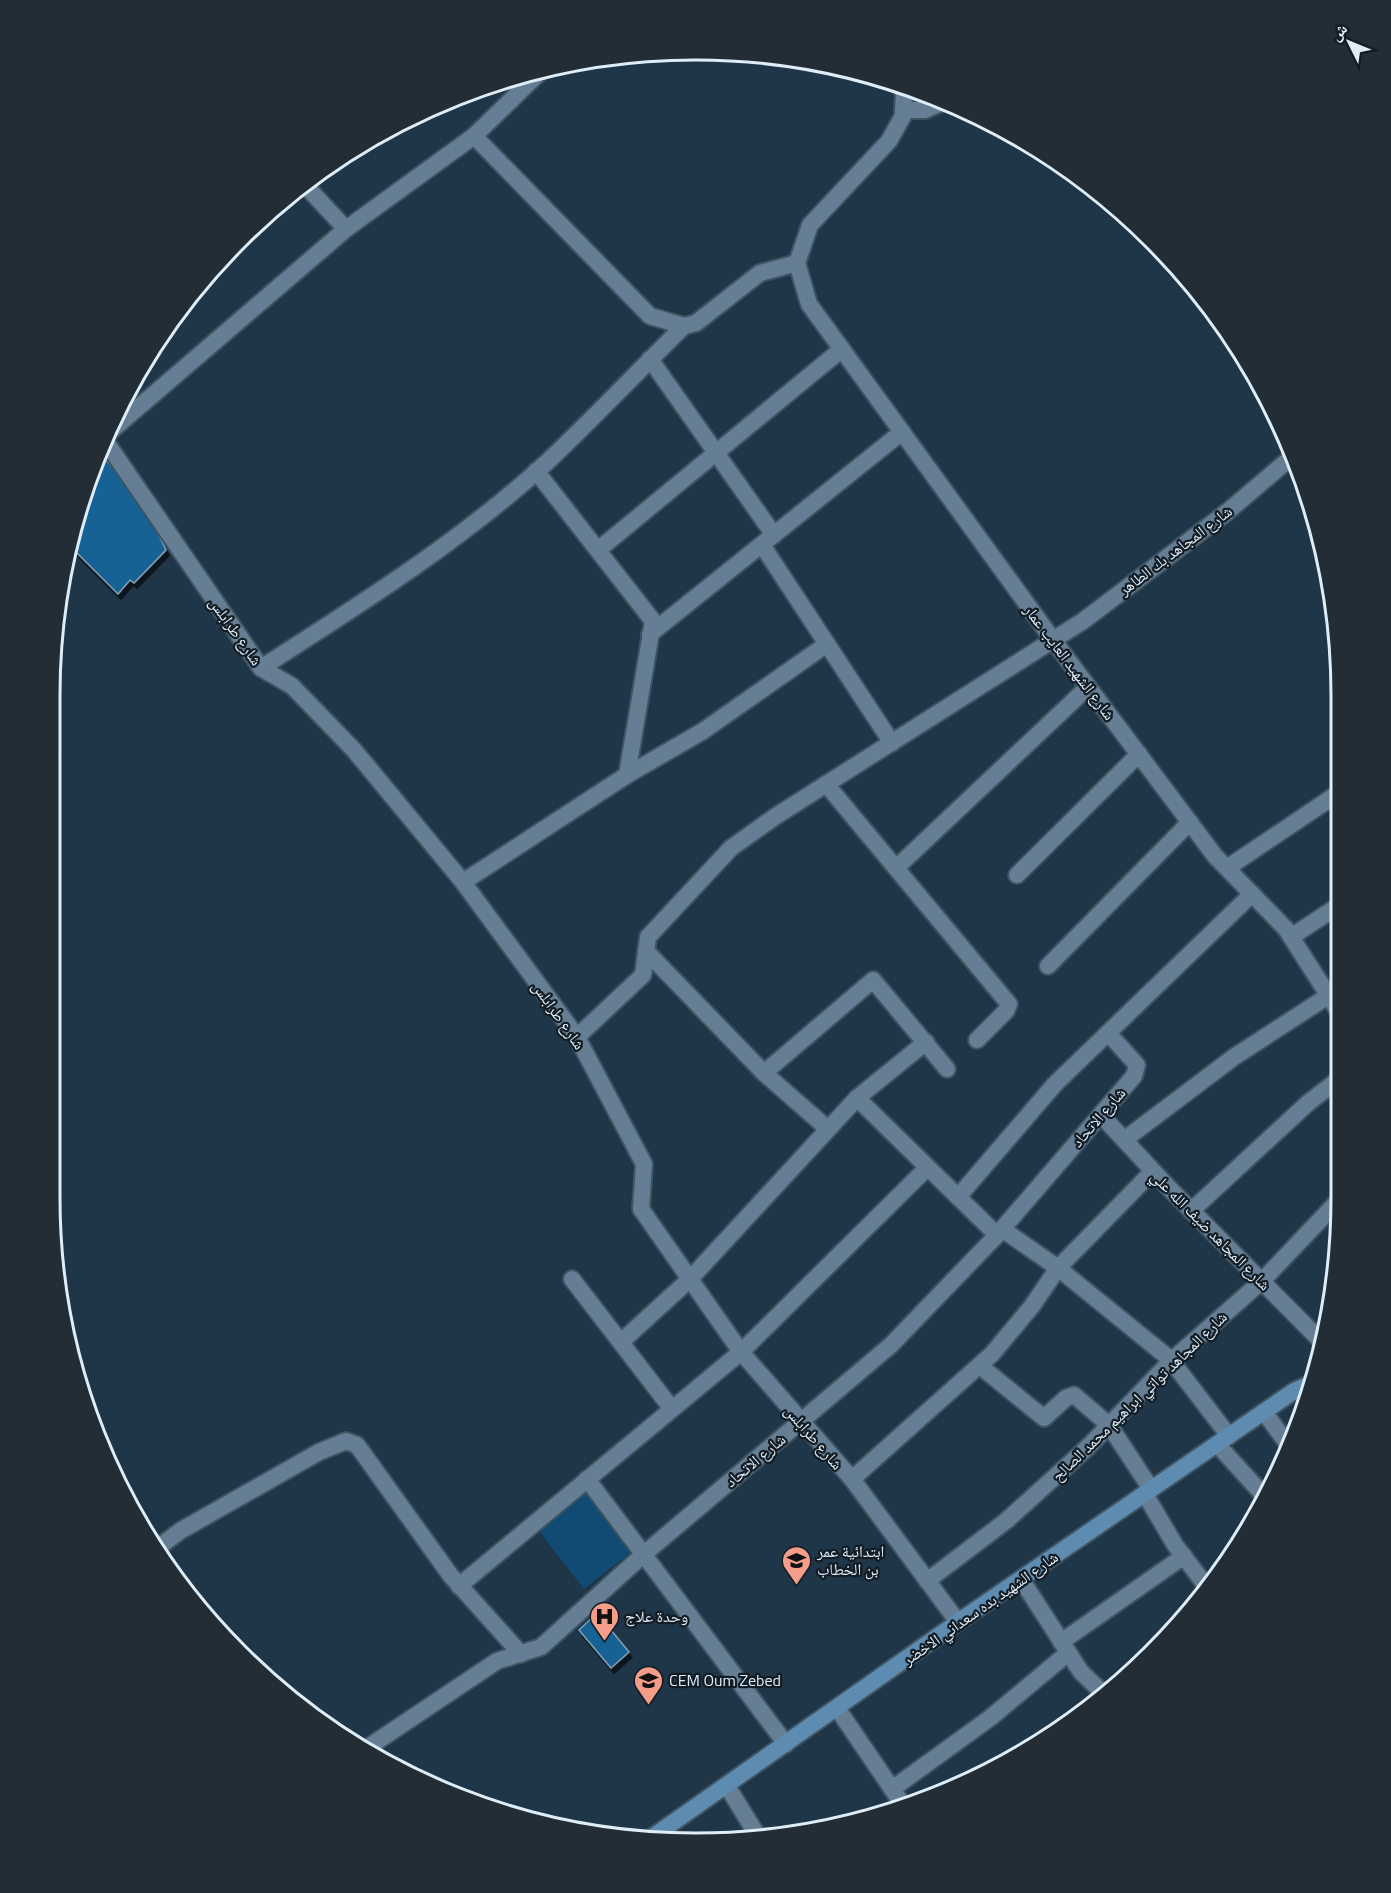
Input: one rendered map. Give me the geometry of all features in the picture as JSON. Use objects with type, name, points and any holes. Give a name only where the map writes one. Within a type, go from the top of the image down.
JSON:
[{"type":"main road","name":"شارع الشهيد بده سعداني الاخضر","points":[[660,1832],[958,1622],[1264,1412],[1301,1390]]},
{"type":"street","points":[[122,422],[346,229],[474,136],[529,83]]},
{"type":"street","points":[[261,669],[419,565],[536,471],[684,326],[696,323],[760,273],[797,263],[810,225],[889,141],[903,116],[902,95]]},
{"type":"street","points":[[903,111],[925,110],[934,106]]},
{"type":"street","points":[[474,136],[650,316],[684,326]]},
{"type":"street","points":[[310,190],[346,229]]},
{"type":"street","name":"شارع الشهيد العايب عمار","points":[[797,263],[809,304],[1088,687],[1227,868],[1291,937],[1331,1000]]},
{"type":"street","points":[[598,550],[842,349]]},
{"type":"street","points":[[650,359],[716,452],[828,644],[891,743]]},
{"type":"street","points":[[650,634],[902,432]]},
{"type":"street","name":"شارع طرابلس","points":[[111,446],[261,669],[292,686],[354,750],[463,882],[577,1037],[644,1164],[641,1209],[741,1352],[852,1479],[958,1622]]},
{"type":"street","name":"شارع المجاهد بك الطاهر","points":[[577,1037],[643,975],[648,937],[731,848],[826,784],[1083,621],[1218,519],[1286,461]]},
{"type":"street","points":[[536,471],[653,621],[627,775]]},
{"type":"street","points":[[463,882],[627,775],[703,731],[828,644]]},
{"type":"street","points":[[896,868],[1088,687]]},
{"type":"street","points":[[1017,875],[1139,754]]},
{"type":"street","points":[[826,784],[1009,1004],[1006,1011],[978,1040]]},
{"type":"street","points":[[1227,868],[1331,798]]},
{"type":"street","points":[[1048,966],[1190,822]]},
{"type":"street","points":[[958,1197],[1055,1084],[1252,894]]},
{"type":"street","points":[[1291,937],[1331,911]]},
{"type":"street","points":[[646,951],[764,1073],[828,1129]]},
{"type":"street","points":[[764,1073],[870,980],[877,982],[947,1069]]},
{"type":"street","points":[[1124,1140],[1234,1057],[1328,996]]},
{"type":"street","name":"شارع الاتحاد","points":[[372,1744],[488,1666],[510,1656],[541,1647],[644,1554],[891,1345],[1000,1232],[1137,1070],[1137,1065],[1108,1033]]},
{"type":"street","points":[[621,1342],[690,1279],[857,1098],[926,1042]]},
{"type":"street","points":[[1191,1211],[1308,1103],[1331,1085]]},
{"type":"street","points":[[857,1098],[958,1197],[1000,1232],[1058,1268],[1171,1360],[1223,1440],[1259,1489]]},
{"type":"street","name":"شارع المجاهد ضيف الله علي","points":[[1101,1115],[1191,1211],[1316,1335]]},
{"type":"street","points":[[459,1586],[741,1352],[927,1168]]},
{"type":"street","points":[[852,1479],[980,1366],[1025,1314],[1058,1268],[1153,1171]]},
{"type":"street","name":"شارع المجاهد تواتي ابراهيم محمد الصالح","points":[[927,1581],[1006,1521],[1109,1425],[1171,1360],[1262,1281],[1331,1209]]},
{"type":"street","points":[[572,1279],[672,1409]]},
{"type":"street","points":[[980,1366],[1039,1416],[1047,1417],[1066,1398],[1074,1395],[1109,1425],[1184,1557],[1202,1581]]},
{"type":"street","points":[[1264,1412],[1284,1439]]},
{"type":"street","points":[[163,1544],[190,1525],[319,1452],[346,1441],[357,1445],[459,1586],[521,1654]]},
{"type":"street","points":[[587,1479],[786,1744]]},
{"type":"street","points":[[891,1789],[990,1718],[1065,1648],[1184,1557]]},
{"type":"street","points":[[1021,1579],[1081,1672],[1098,1689]]},
{"type":"street","points":[[837,1708],[899,1799]]},
{"type":"street","points":[[727,1786],[754,1830]]},
{"type":"shaded area","points":[[586,1490],[634,1550],[584,1589],[538,1530]]},
{"type":"building","points":[[105,460],[156,529],[166,550],[134,583],[130,580],[118,594],[77,553]]},
{"type":"building","name":"وحدة علاج","points":[[597,1613],[629,1652],[611,1668],[579,1630]]},
{"type":"place","name":"ابتدائية عمر بن الخطاب","points":[[796,1586]]},
{"type":"place","name":"وحدة علاج","points":[[604,1642]]},
{"type":"place","name":"CEM Oum Zebed","points":[[648,1706]]}]
